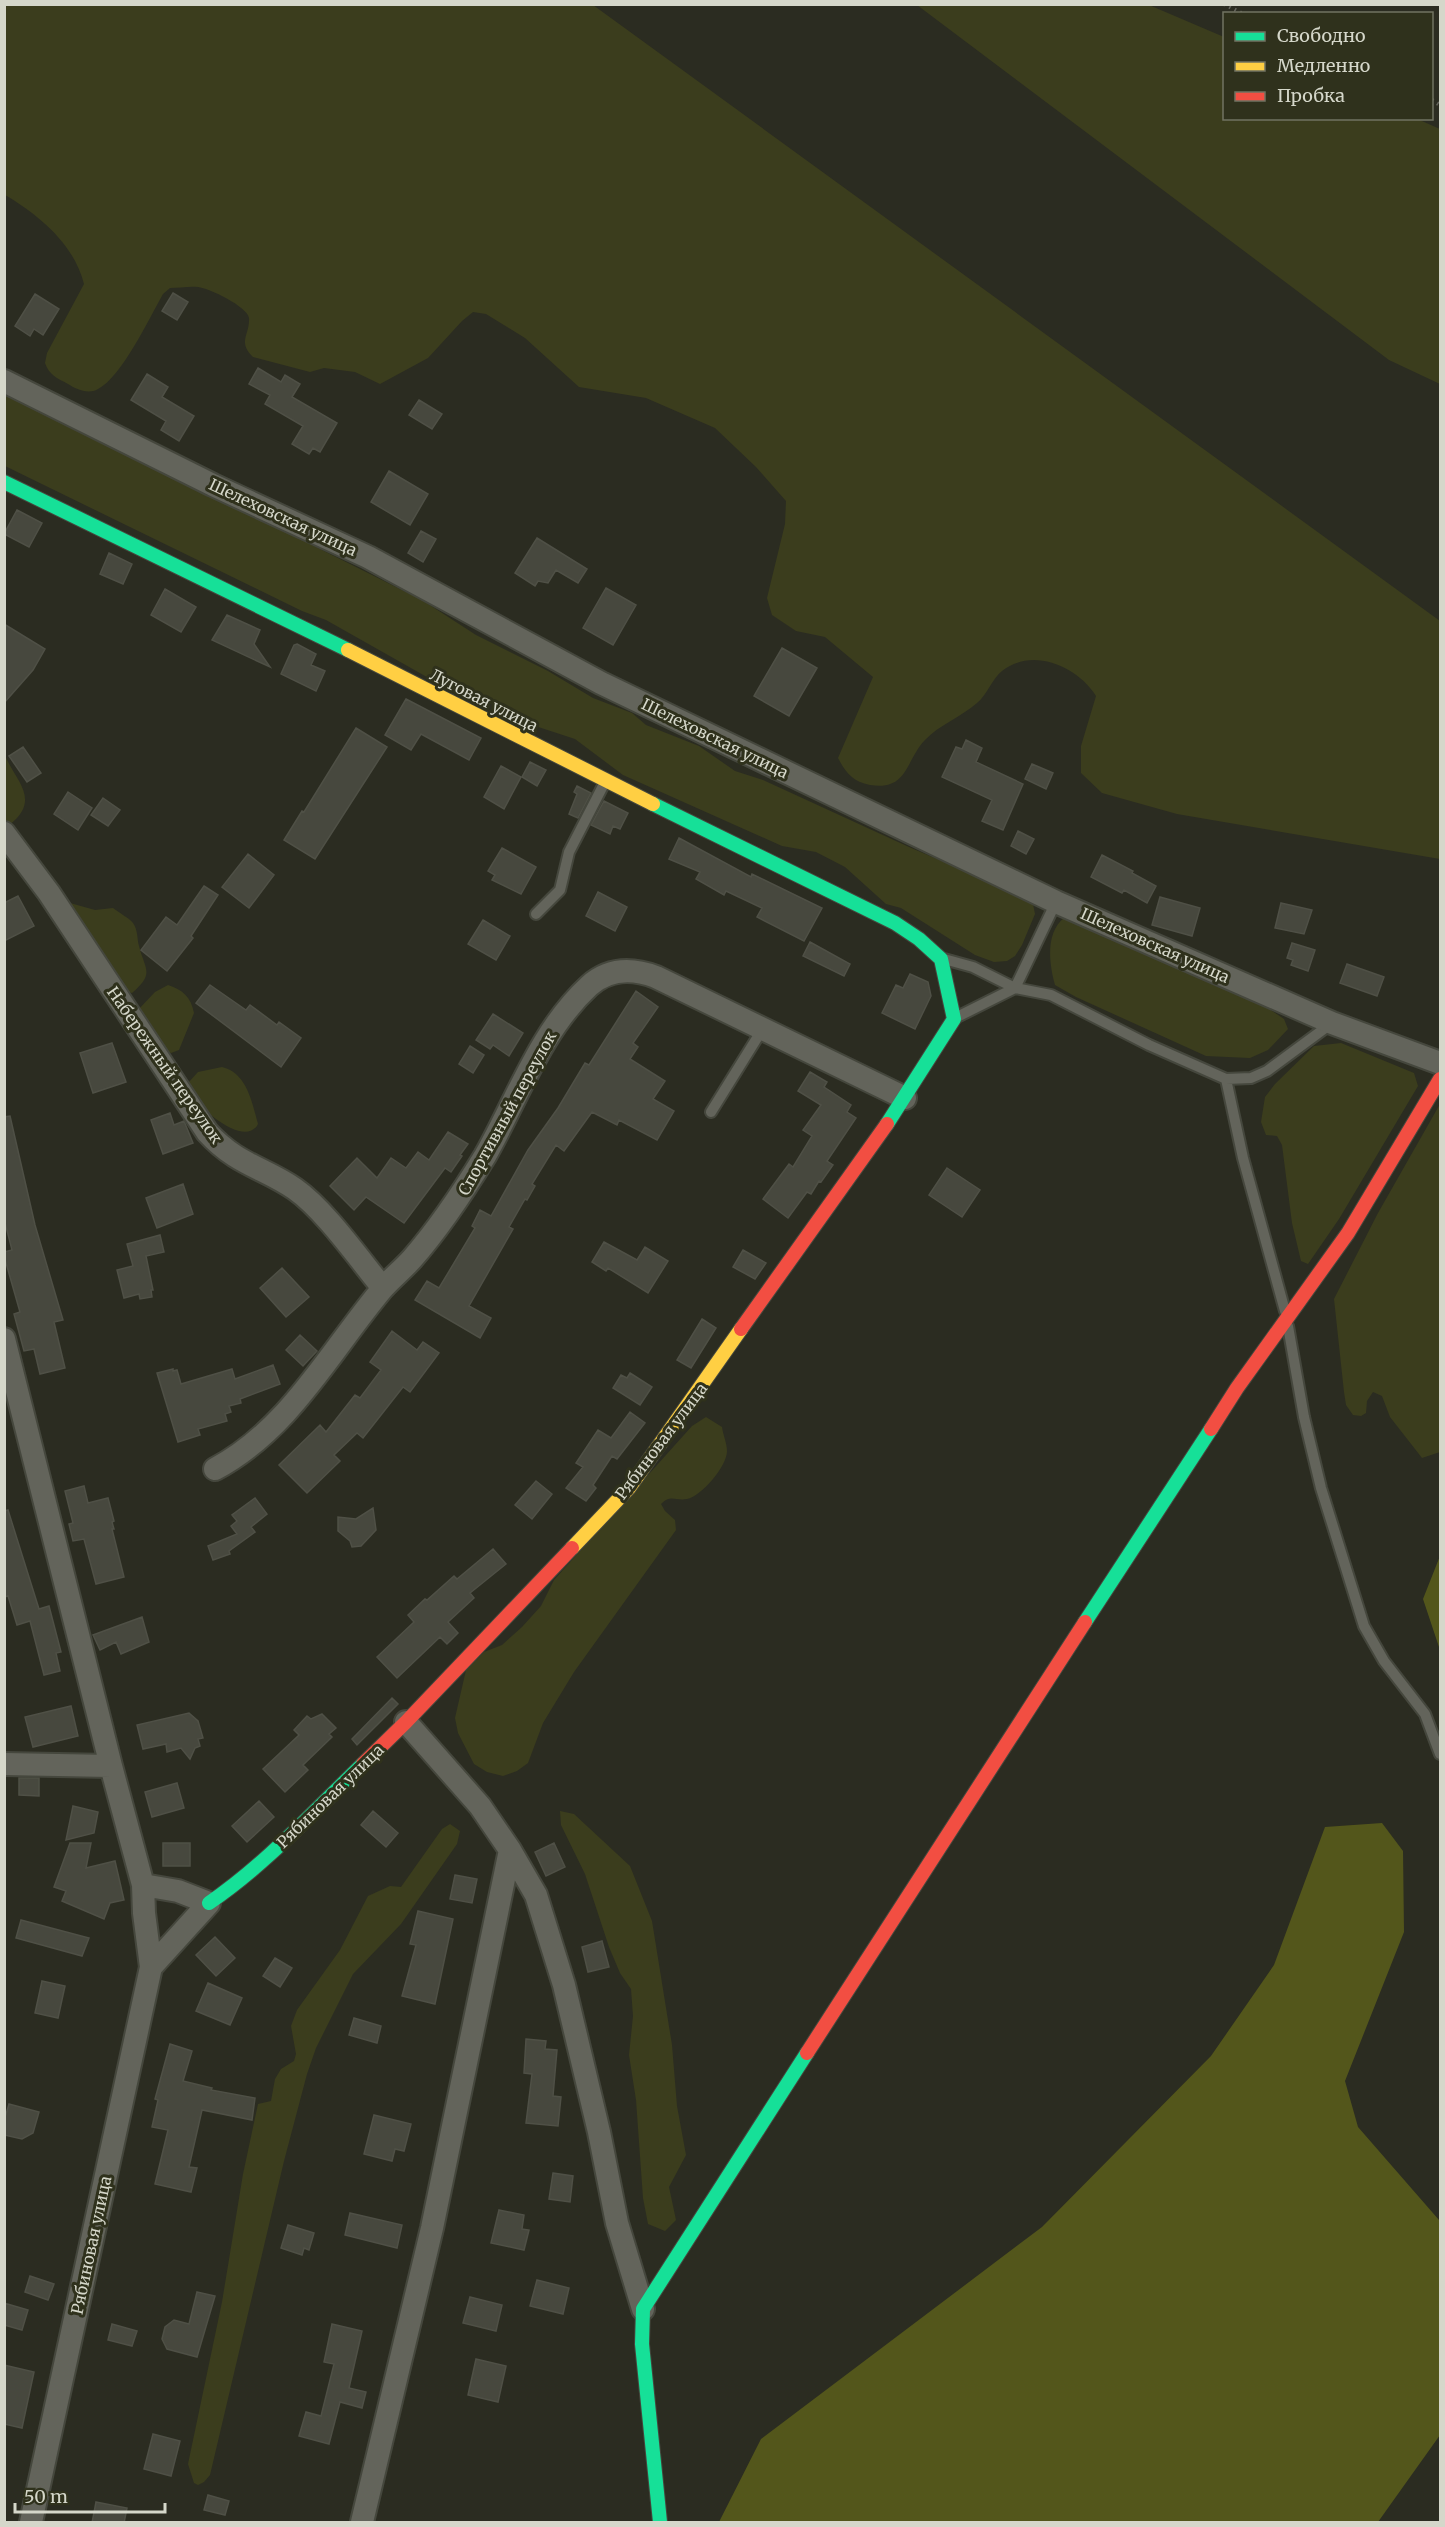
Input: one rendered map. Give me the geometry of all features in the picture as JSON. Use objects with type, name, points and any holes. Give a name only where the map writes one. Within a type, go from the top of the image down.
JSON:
[{"type":"street","name":"Шелеховская улица","points":[[4,381],[213,484],[369,557],[601,683],[1056,902],[1332,1023],[1440,1063]]},
{"type":"street","name":"Луговая улица","points":[[4,482],[271,611],[751,854],[880,915],[919,939],[941,958]]},
{"type":"street","name":"Набережный переулок","points":[[4,833],[49,894],[207,1132],[230,1154],[293,1188],[309,1200],[383,1288]]},
{"type":"street","points":[[941,958],[954,1019]]},
{"type":"street","name":"Спортивный переулок","points":[[215,1469],[240,1456],[265,1435],[318,1374],[383,1288],[411,1260],[447,1216],[486,1153],[557,1023],[579,996],[596,981],[622,971],[644,973],[905,1098]]},
{"type":"street","name":"Рябиновая улица","points":[[209,1903],[231,1888],[266,1858],[406,1722],[629,1488],[905,1098],[954,1019]]},
{"type":"street","points":[[643,2309],[1231,1398],[1348,1233],[1440,1079]]},
{"type":"street","points":[[4,1339],[143,1885],[151,1966]]},
{"type":"street","points":[[406,1722],[480,1806],[510,1850],[536,1895],[564,1985],[599,2132],[617,2223],[643,2309],[642,2344],[660,2523]]},
{"type":"street","points":[[4,1764],[111,1766]]},
{"type":"street","points":[[362,2523],[432,2228],[510,1850]]},
{"type":"street","points":[[143,1885],[178,1891],[209,1903],[151,1966]]},
{"type":"street","name":"Рябиновая улица","points":[[31,2523],[151,1966]]},
{"type":"lane","points":[[536,914],[560,890],[569,852],[605,780]]},
{"type":"lane","points":[[954,1019],[1015,988],[1056,902]]},
{"type":"lane","points":[[941,958],[973,967],[1015,988],[1051,995],[1149,1045],[1226,1079],[1251,1078],[1267,1071],[1332,1023]]},
{"type":"lane","points":[[711,1112],[762,1030]]},
{"type":"lane","points":[[1226,1079],[1243,1158],[1287,1319],[1304,1417],[1320,1488],[1364,1626],[1384,1660],[1425,1714],[1440,1754]]},
{"type":"path","points":[[1224,4],[1239,12]]},
{"type":"green space","points":[[5,4],[593,5],[1440,621],[1440,859],[1177,814],[1102,793],[1081,773],[1081,746],[1096,696],[1078,676],[1053,663],[1040,660],[1014,664],[1002,671],[977,703],[925,740],[899,779],[882,786],[870,785],[854,779],[838,758],[873,677],[825,637],[796,631],[772,615],[767,598],[785,524],[786,501],[756,467],[715,428],[646,398],[579,387],[525,338],[486,314],[473,312],[428,358],[380,384],[355,372],[324,368],[310,372],[253,357],[245,342],[249,318],[242,309],[219,294],[203,288],[170,288],[163,294],[125,360],[107,383],[94,391],[82,391],[57,378],[45,363],[47,353],[84,284],[72,256],[54,232],[5,195]]},
{"type":"green space","points":[[917,5],[1149,5],[1223,37],[1223,120],[1420,120],[1440,129],[1440,384],[1389,360]]},
{"type":"green space","points":[[4,391],[422,600],[476,635],[548,671],[593,698],[632,713],[646,725],[699,746],[735,771],[763,780],[1021,895],[1033,904],[1035,914],[1022,945],[1015,956],[1007,961],[994,962],[975,955],[901,908],[886,904],[845,867],[816,852],[782,846],[623,775],[575,739],[520,721],[493,704],[464,698],[326,620],[302,611],[5,466]]},
{"type":"green space","points":[[4,753],[23,789],[25,798],[24,807],[19,816],[9,825],[5,821]]},
{"type":"green space","points":[[66,904],[95,910],[113,908],[133,923],[146,976],[132,993],[122,990]]},
{"type":"green space","points":[[1065,917],[1262,1004],[1284,1019],[1288,1029],[1268,1050],[1250,1058],[1206,1056],[1076,997],[1055,985],[1051,968],[1051,940],[1054,931]]},
{"type":"green space","points":[[168,985],[186,995],[194,1013],[179,1050],[171,1053],[162,1049],[137,1011],[155,992]]},
{"type":"green space","points":[[1341,1043],[1414,1073],[1418,1086],[1339,1219],[1308,1264],[1301,1261],[1292,1223],[1282,1145],[1277,1136],[1266,1135],[1261,1122],[1265,1097],[1275,1084],[1314,1046]]},
{"type":"green space","points":[[222,1067],[237,1075],[247,1090],[258,1124],[252,1130],[244,1132],[224,1124],[205,1110],[191,1093],[188,1083],[198,1072]]},
{"type":"green space","points":[[1440,1104],[1440,1452],[1422,1458],[1390,1417],[1382,1396],[1373,1392],[1367,1401],[1366,1413],[1361,1416],[1353,1415],[1346,1405],[1334,1299],[1378,1213]]},
{"type":"green space","points":[[706,1417],[722,1427],[727,1451],[723,1464],[713,1480],[693,1497],[670,1499],[661,1504],[675,1520],[676,1530],[574,1672],[543,1723],[528,1763],[517,1771],[503,1776],[487,1772],[474,1764],[458,1733],[455,1718],[466,1670],[484,1652],[502,1645],[522,1627],[541,1606],[554,1580],[692,1426]]},
{"type":"green space","points":[[560,1811],[574,1814],[630,1866],[652,1921],[672,2045],[677,2106],[686,2155],[669,2187],[676,2220],[665,2231],[648,2224],[643,2198],[636,2100],[629,2055],[633,2016],[631,1989],[620,1973],[609,1947],[585,1874],[561,1825]]},
{"type":"green space","points":[[450,1824],[460,1831],[457,1844],[401,1924],[353,1974],[316,2048],[284,2161],[210,2475],[198,2485],[194,2483],[188,2464],[222,2302],[243,2174],[258,2104],[271,2101],[275,2079],[281,2069],[294,2061],[296,2054],[291,2026],[297,2010],[340,1950],[368,1896],[390,1886],[401,1887],[442,1829]]},
{"type":"shaded area","points":[[1440,1556],[1440,1650],[1423,1599]]},
{"type":"shaded area","points":[[1382,1823],[1403,1851],[1404,1932],[1345,2081],[1358,2127],[1439,2220],[1440,2435],[1378,2522],[719,2522],[761,2439],[1042,2227],[1211,2056],[1274,1965],[1325,1827]]},
{"type":"building","points":[[173,293],[188,302],[177,320],[162,311]]},
{"type":"building","points":[[35,294],[59,309],[43,335],[34,329],[30,336],[15,326]]},
{"type":"building","points":[[258,368],[281,382],[285,375],[300,384],[292,397],[337,423],[320,452],[313,448],[309,454],[292,444],[303,426],[265,404],[270,395],[249,384]]},
{"type":"building","points":[[147,374],[168,387],[162,397],[194,416],[179,441],[161,430],[166,421],[131,400]]},
{"type":"building","points":[[419,400],[442,414],[432,429],[409,415]]},
{"type":"building","points":[[389,471],[428,494],[410,525],[371,502]]},
{"type":"building","points":[[17,510],[42,523],[29,547],[4,534]]},
{"type":"building","points":[[421,531],[436,539],[423,562],[408,553]]},
{"type":"building","points":[[537,538],[587,569],[578,583],[556,570],[548,583],[538,581],[535,586],[515,573]]},
{"type":"building","points":[[109,553],[132,564],[123,584],[100,574]]},
{"type":"building","points":[[606,588],[636,605],[613,645],[583,628]]},
{"type":"building","points":[[165,589],[196,607],[181,632],[151,615]]},
{"type":"building","points":[[227,615],[260,630],[254,644],[270,667],[212,640]]},
{"type":"building","points":[[4,624],[45,649],[33,670],[4,703]]},
{"type":"building","points":[[297,644],[316,654],[311,665],[325,671],[316,691],[281,674],[294,645]]},
{"type":"building","points":[[782,648],[817,668],[789,716],[754,696]]},
{"type":"building","points":[[406,699],[481,738],[469,760],[421,734],[411,750],[385,735]]},
{"type":"building","points":[[356,728],[387,747],[315,859],[284,840]]},
{"type":"building","points":[[966,740],[982,748],[976,762],[1023,784],[1003,830],[982,821],[992,800],[942,777],[956,747],[962,749]]},
{"type":"building","points":[[23,747],[41,773],[27,782],[9,756]]},
{"type":"building","points":[[530,762],[546,770],[537,786],[522,777]]},
{"type":"building","points":[[1032,764],[1053,773],[1046,789],[1025,779]]},
{"type":"building","points":[[501,766],[521,777],[504,809],[484,797]]},
{"type":"building","points":[[577,786],[591,793],[578,818],[569,814],[577,794],[574,792]]},
{"type":"building","points":[[68,792],[92,808],[78,830],[54,814]]},
{"type":"building","points":[[103,798],[120,810],[108,826],[91,815]]},
{"type":"building","points":[[604,801],[628,813],[620,829],[613,826],[610,834],[591,825]]},
{"type":"building","points":[[1018,831],[1034,839],[1026,854],[1011,846]]},
{"type":"building","points":[[679,838],[751,877],[752,874],[822,908],[804,941],[757,917],[762,908],[726,891],[724,895],[696,879],[700,872],[669,859]]},
{"type":"building","points":[[502,848],[536,867],[521,894],[492,880],[495,875],[488,871]]},
{"type":"building","points":[[248,854],[274,875],[249,908],[222,887]]},
{"type":"building","points":[[1102,855],[1156,886],[1147,903],[1124,890],[1122,893],[1091,877]]},
{"type":"building","points":[[204,886],[218,895],[191,936],[193,938],[167,971],[141,950],[166,917],[177,925]]},
{"type":"building","points":[[598,892],[627,907],[615,931],[586,916]]},
{"type":"building","points":[[18,896],[34,926],[4,941],[4,903]]},
{"type":"building","points":[[1160,897],[1200,908],[1192,936],[1152,925]]},
{"type":"building","points":[[1281,903],[1312,910],[1304,934],[1275,928]]},
{"type":"building","points":[[483,920],[510,936],[496,960],[468,944]]},
{"type":"building","points":[[810,942],[850,964],[844,976],[803,956]]},
{"type":"building","points":[[1292,943],[1315,950],[1308,971],[1291,965],[1293,960],[1287,958]]},
{"type":"building","points":[[1347,964],[1384,977],[1377,996],[1340,983]]},
{"type":"building","points":[[910,974],[928,982],[931,996],[915,1029],[882,1013],[896,985],[903,988]]},
{"type":"building","points":[[210,985],[246,1010],[250,1005],[277,1025],[279,1022],[301,1038],[281,1067],[196,1003]]},
{"type":"building","points":[[636,991],[658,1007],[633,1043],[638,1047],[630,1059],[665,1081],[653,1099],[674,1111],[657,1140],[619,1120],[617,1125],[592,1112],[564,1151],[556,1145],[532,1184],[535,1186],[509,1227],[513,1229],[469,1306],[491,1318],[480,1338],[415,1300],[427,1281],[439,1288],[475,1228],[472,1226],[480,1210],[491,1216],[528,1150],[558,1108],[585,1063],[589,1065]]},
{"type":"building","points":[[493,1014],[523,1033],[509,1056],[493,1045],[490,1049],[476,1040]]},
{"type":"building","points":[[112,1043],[126,1082],[93,1093],[80,1053]]},
{"type":"building","points":[[470,1046],[484,1055],[473,1073],[459,1064]]},
{"type":"building","points":[[810,1072],[827,1082],[824,1087],[851,1105],[847,1112],[856,1118],[827,1161],[833,1165],[811,1194],[807,1192],[788,1218],[763,1199],[789,1164],[793,1167],[812,1136],[803,1130],[821,1105],[798,1091]]},
{"type":"building","points":[[170,1113],[174,1125],[184,1121],[193,1143],[163,1154],[151,1120]]},
{"type":"building","points":[[10,1116],[35,1225],[63,1320],[54,1322],[65,1368],[40,1374],[34,1349],[24,1351],[14,1314],[20,1312],[4,1256],[4,1252],[12,1250],[4,1219],[4,1117]]},
{"type":"building","points":[[448,1132],[468,1144],[451,1172],[445,1168],[404,1223],[366,1197],[354,1210],[330,1186],[357,1158],[377,1178],[391,1158],[406,1168],[418,1152],[429,1160]]},
{"type":"building","points":[[947,1168],[980,1190],[962,1217],[929,1195]]},
{"type":"building","points":[[183,1184],[193,1214],[157,1228],[146,1198]]},
{"type":"building","points":[[160,1235],[164,1252],[146,1256],[153,1290],[151,1290],[152,1297],[140,1299],[139,1294],[124,1298],[117,1270],[133,1266],[127,1244]]},
{"type":"building","points":[[604,1242],[637,1260],[645,1247],[668,1261],[648,1293],[608,1268],[606,1271],[592,1262]]},
{"type":"building","points":[[743,1250],[766,1263],[755,1279],[733,1267]]},
{"type":"building","points":[[282,1268],[309,1297],[286,1317],[260,1288]]},
{"type":"building","points":[[702,1319],[716,1328],[691,1368],[677,1360]]},
{"type":"building","points":[[392,1331],[417,1350],[423,1342],[439,1353],[410,1392],[403,1387],[363,1438],[357,1433],[334,1455],[340,1461],[307,1493],[279,1465],[320,1425],[326,1432],[355,1395],[360,1398],[381,1370],[370,1362]]},
{"type":"building","points":[[300,1335],[317,1351],[303,1366],[286,1350]]},
{"type":"building","points":[[273,1365],[280,1384],[240,1399],[241,1403],[229,1406],[231,1412],[225,1414],[227,1421],[198,1429],[200,1435],[178,1442],[157,1373],[177,1370],[181,1384],[232,1369],[235,1379]]},
{"type":"building","points":[[630,1373],[652,1387],[640,1405],[613,1388],[621,1375],[627,1378]]},
{"type":"building","points":[[630,1412],[645,1423],[617,1459],[612,1456],[593,1485],[596,1488],[586,1501],[566,1488],[583,1467],[576,1463],[598,1430],[611,1438]]},
{"type":"building","points":[[536,1481],[552,1494],[532,1519],[515,1505]]},
{"type":"building","points":[[84,1486],[88,1503],[108,1498],[114,1521],[112,1522],[114,1529],[112,1529],[124,1577],[96,1584],[84,1539],[73,1541],[69,1524],[73,1523],[65,1491]]},
{"type":"building","points":[[255,1498],[267,1514],[251,1527],[255,1532],[229,1551],[230,1554],[213,1560],[208,1546],[237,1534],[231,1526],[237,1521],[232,1515]]},
{"type":"building","points":[[373,1508],[376,1530],[361,1546],[352,1547],[350,1541],[338,1531],[338,1517],[356,1519]]},
{"type":"building","points":[[8,1510],[39,1609],[49,1606],[61,1652],[56,1653],[60,1671],[44,1675],[30,1621],[17,1625],[8,1596],[4,1597],[4,1511]]},
{"type":"building","points":[[493,1549],[506,1564],[470,1593],[474,1598],[448,1622],[458,1633],[447,1644],[440,1637],[397,1678],[377,1657],[414,1622],[408,1615],[454,1576],[457,1579]]},
{"type":"building","points":[[142,1617],[149,1642],[121,1654],[116,1642],[100,1650],[93,1635]]},
{"type":"building","points":[[392,1698],[398,1704],[357,1745],[352,1739]]},
{"type":"building","points":[[71,1706],[78,1736],[33,1747],[25,1717]]},
{"type":"building","points":[[189,1713],[198,1721],[203,1738],[198,1739],[200,1746],[195,1748],[190,1759],[181,1748],[167,1752],[166,1744],[143,1749],[137,1725]]},
{"type":"building","points":[[322,1714],[336,1728],[329,1734],[332,1737],[303,1765],[308,1770],[285,1792],[263,1769],[299,1735],[294,1730],[307,1716],[311,1719]]},
{"type":"building","points":[[19,1778],[39,1778],[39,1796],[19,1795]]},
{"type":"building","points":[[177,1783],[184,1808],[152,1817],[145,1792]]},
{"type":"building","points":[[259,1801],[274,1817],[247,1842],[232,1826]]},
{"type":"building","points":[[73,1806],[98,1812],[94,1833],[66,1840]]},
{"type":"building","points":[[373,1811],[398,1833],[386,1847],[361,1825]]},
{"type":"building","points":[[70,1843],[91,1843],[86,1868],[115,1861],[124,1900],[110,1903],[104,1919],[62,1901],[66,1891],[54,1887]]},
{"type":"building","points":[[163,1843],[190,1843],[190,1866],[163,1866]]},
{"type":"building","points":[[554,1843],[565,1867],[546,1876],[535,1852]]},
{"type":"building","points":[[455,1875],[477,1879],[472,1903],[450,1899]]},
{"type":"building","points":[[418,1911],[453,1919],[435,2004],[402,1996],[416,1945],[410,1944]]},
{"type":"building","points":[[21,1920],[89,1938],[82,1956],[16,1938]]},
{"type":"building","points":[[215,1937],[235,1958],[216,1976],[196,1955]]},
{"type":"building","points":[[602,1941],[609,1967],[588,1972],[582,1947]]},
{"type":"building","points":[[275,1958],[292,1968],[280,1987],[263,1976]]},
{"type":"building","points":[[42,1981],[65,1986],[58,2018],[35,2013]]},
{"type":"building","points":[[208,1983],[242,1998],[230,2025],[196,2011]]},
{"type":"building","points":[[354,2018],[381,2026],[377,2043],[349,2035]]},
{"type":"building","points":[[526,2039],[546,2041],[545,2049],[557,2050],[553,2096],[561,2097],[558,2126],[526,2123],[532,2074],[524,2073]]},
{"type":"building","points":[[170,2044],[192,2051],[183,2081],[212,2088],[211,2090],[255,2098],[252,2120],[202,2110],[189,2167],[197,2168],[191,2192],[155,2184],[168,2130],[152,2127],[158,2100],[155,2099]]},
{"type":"building","points":[[9,2104],[39,2112],[33,2133],[22,2139],[4,2135],[4,2121]]},
{"type":"building","points":[[374,2115],[411,2124],[404,2151],[395,2149],[392,2161],[364,2154]]},
{"type":"building","points":[[553,2173],[573,2176],[570,2202],[549,2199]]},
{"type":"building","points":[[499,2210],[524,2215],[522,2229],[529,2230],[524,2250],[491,2243]]},
{"type":"building","points":[[350,2213],[402,2225],[397,2248],[345,2235]]},
{"type":"building","points":[[288,2225],[314,2233],[309,2250],[304,2248],[302,2255],[281,2248]]},
{"type":"building","points":[[30,2276],[54,2284],[48,2300],[25,2292]]},
{"type":"building","points":[[537,2280],[569,2288],[563,2314],[530,2306]]},
{"type":"building","points":[[197,2292],[215,2296],[197,2357],[167,2349],[162,2339],[165,2327],[174,2320],[189,2324]]},
{"type":"building","points":[[470,2297],[502,2305],[496,2331],[463,2323]]},
{"type":"building","points":[[4,2303],[28,2310],[22,2330],[4,2325]]},
{"type":"building","points":[[112,2324],[137,2331],[132,2346],[108,2340]]},
{"type":"building","points":[[332,2324],[362,2331],[349,2388],[366,2392],[362,2408],[340,2402],[329,2444],[299,2436],[306,2412],[321,2416],[334,2364],[324,2362]]},
{"type":"building","points":[[476,2359],[506,2366],[498,2402],[468,2395]]},
{"type":"building","points":[[4,2365],[34,2372],[22,2428],[4,2424]]},
{"type":"building","points":[[153,2434],[180,2441],[171,2476],[144,2469]]},
{"type":"building","points":[[208,2495],[229,2501],[225,2515],[204,2510]]},
{"type":"building","points":[[96,2502],[127,2508],[124,2523],[92,2523]]},
{"type":"traffic: fast","points":[[4,482],[348,650]]},
{"type":"traffic: fast","points":[[653,804],[895,923],[919,939],[941,959],[954,1019],[887,1124]]},
{"type":"traffic: fast","points":[[1085,1622],[1211,1429]]},
{"type":"traffic: fast","points":[[209,1903],[270,1855],[363,1764]]},
{"type":"traffic: fast","points":[[660,2522],[642,2344],[643,2309],[807,2053]]},
{"type":"traffic: slow","points":[[348,650],[653,804]]},
{"type":"traffic: slow","points":[[572,1548],[629,1488],[741,1329]]},
{"type":"traffic: jam","points":[[1211,1429],[1237,1388],[1348,1233],[1440,1079]]},
{"type":"traffic: jam","points":[[741,1329],[887,1124]]},
{"type":"traffic: jam","points":[[363,1764],[572,1548]]},
{"type":"traffic: jam","points":[[807,2053],[1085,1622]]}]
